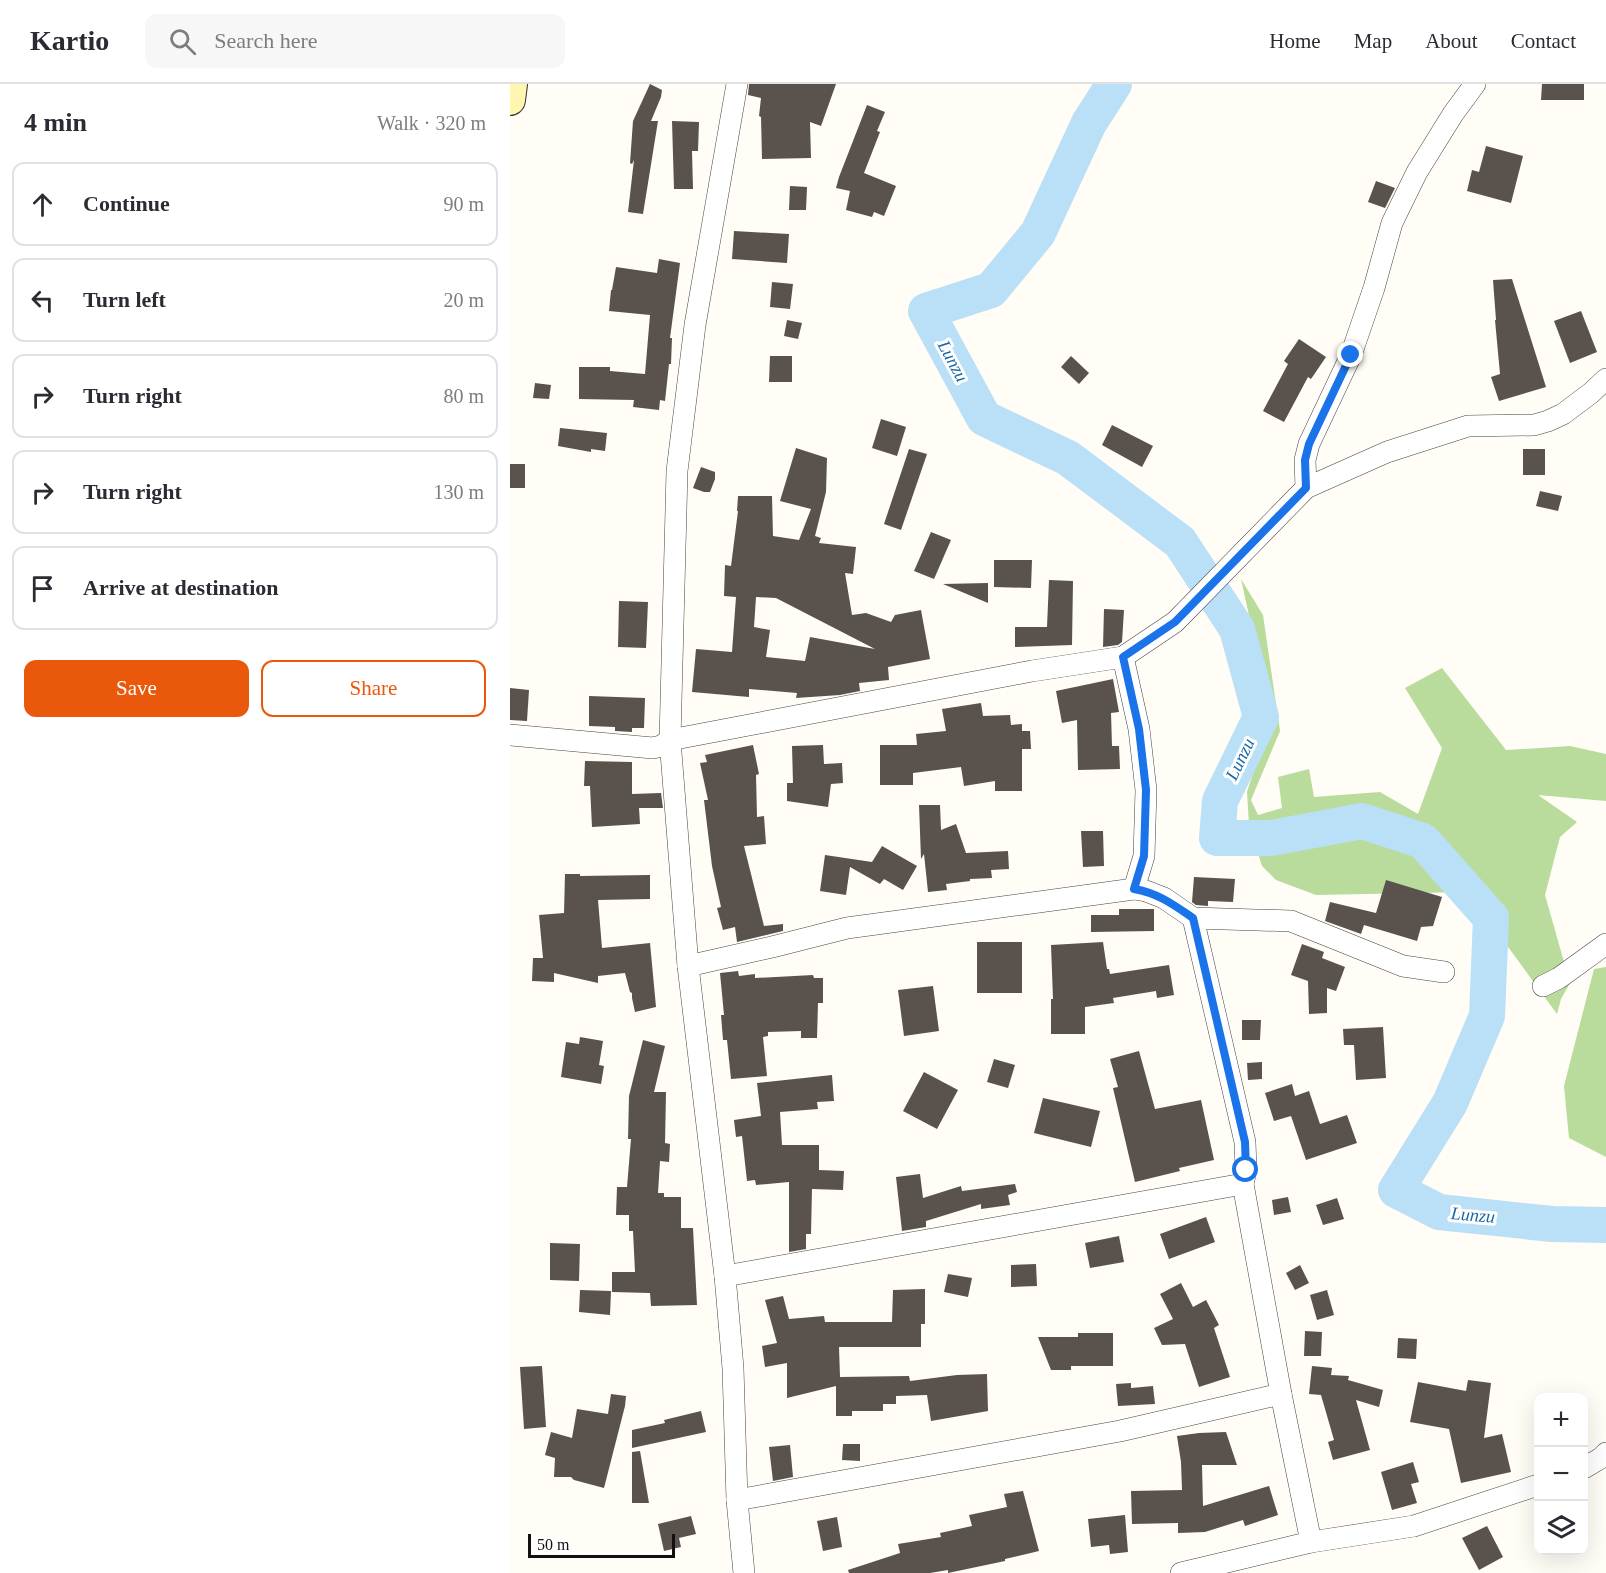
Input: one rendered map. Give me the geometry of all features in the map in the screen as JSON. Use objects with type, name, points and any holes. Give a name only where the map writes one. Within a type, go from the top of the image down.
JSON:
[{"type":"main road","points":[[510,100],[512,84]]},
{"type":"street","points":[[737,84],[695,325],[677,471],[670,740],[688,966],[725,1276],[733,1368],[738,1500],[744,1573]]},
{"type":"street","points":[[1306,488],[1305,460],[1309,444],[1351,355],[1374,288],[1392,223],[1417,172],[1453,114],[1475,84]]},
{"type":"street","points":[[510,735],[653,748],[670,740],[1032,671],[1123,657],[1175,622],[1306,488],[1388,452],[1468,426],[1534,425],[1548,421],[1563,414],[1606,379]]},
{"type":"street","points":[[1123,657],[1137,720],[1146,790],[1144,856],[1134,889]]},
{"type":"street","points":[[688,966],[847,928],[1134,889],[1164,898],[1193,918],[1291,921],[1402,966],[1444,972]]},
{"type":"street","points":[[1193,918],[1245,1142],[1246,1170],[1243,1185],[1311,1542]]},
{"type":"street","points":[[1543,986],[1559,978],[1606,944]]},
{"type":"street","points":[[725,1276],[1243,1185]]},
{"type":"street","points":[[738,1500],[1120,1431],[1281,1394]]},
{"type":"street","points":[[1588,1466],[1606,1453]]},
{"type":"street","points":[[1181,1573],[1311,1542],[1414,1526],[1534,1487]]},
{"type":"green space","points":[[1241,579],[1263,615],[1280,731],[1251,800],[1258,815],[1282,808],[1278,777],[1309,769],[1314,797],[1380,792],[1418,814],[1442,748],[1405,688],[1442,668],[1506,750],[1570,746],[1606,754],[1606,801],[1538,795],[1577,822],[1560,837],[1545,895],[1570,983],[1561,999],[1557,1014],[1468,892],[1316,895],[1276,880],[1262,866],[1249,825],[1247,792],[1267,729],[1257,652]]},
{"type":"green space","points":[[1606,967],[1606,1157],[1569,1138],[1564,1086],[1594,969]]},
{"type":"building","points":[[650,84],[662,90],[651,121],[658,121],[643,214],[628,212],[634,160],[632,164],[630,163],[633,121]]},
{"type":"building","points":[[749,84],[836,84],[821,126],[810,122],[811,158],[762,159],[761,117],[759,116],[761,98],[748,95]]},
{"type":"building","points":[[1542,84],[1584,84],[1584,100],[1541,100]]},
{"type":"building","points":[[867,105],[885,112],[864,173],[896,186],[884,216],[874,212],[872,217],[846,210],[850,191],[836,188]]},
{"type":"building","points":[[672,121],[699,122],[698,151],[692,151],[693,189],[674,189]]},
{"type":"building","points":[[1486,146],[1523,156],[1511,203],[1467,191],[1472,170],[1479,172]]},
{"type":"building","points":[[1376,181],[1395,188],[1385,208],[1368,202]]},
{"type":"building","points":[[790,186],[807,187],[806,210],[789,210]]},
{"type":"building","points":[[734,231],[789,234],[787,263],[732,259]]},
{"type":"building","points":[[659,259],[680,263],[670,338],[672,338],[671,364],[669,364],[665,401],[660,400],[659,410],[633,407],[634,400],[579,399],[579,367],[610,367],[610,371],[645,374],[650,315],[609,311],[611,290],[616,267],[657,273]]},
{"type":"building","points":[[1512,279],[1546,387],[1499,401],[1491,377],[1500,374],[1493,280]]},
{"type":"building","points":[[772,282],[793,284],[790,309],[770,307]]},
{"type":"building","points":[[1581,311],[1597,352],[1570,363],[1554,321]]},
{"type":"building","points":[[787,320],[802,323],[798,339],[784,336]]},
{"type":"building","points":[[1299,339],[1326,357],[1311,379],[1308,377],[1284,422],[1263,411],[1288,364],[1284,361]]},
{"type":"building","points":[[770,356],[792,356],[792,382],[769,382]]},
{"type":"building","points":[[1071,356],[1089,373],[1079,384],[1061,367]]},
{"type":"building","points":[[535,383],[551,385],[549,399],[533,398]]},
{"type":"building","points":[[881,419],[906,427],[897,456],[872,448]]},
{"type":"building","points":[[1112,425],[1153,446],[1142,467],[1102,445]]},
{"type":"building","points":[[560,428],[607,433],[605,451],[591,449],[591,452],[558,446]]},
{"type":"building","points":[[796,448],[827,458],[826,492],[815,536],[821,538],[819,543],[856,547],[853,574],[845,573],[852,615],[866,613],[891,622],[895,615],[921,610],[930,659],[888,667],[889,680],[859,683],[860,691],[840,695],[796,698],[797,693],[749,689],[749,697],[692,692],[696,649],[732,652],[736,597],[724,596],[725,565],[731,566],[738,496],[772,496],[773,536],[799,540],[811,509],[780,501]],"holes":[[[756,597],[776,598],[875,649],[810,637],[805,661],[766,657],[770,630],[754,627]]]},
{"type":"building","points":[[909,449],[927,454],[901,530],[884,524]]},
{"type":"building","points":[[1523,449],[1545,449],[1545,475],[1523,475]]},
{"type":"building","points":[[510,464],[525,464],[525,488],[510,488]]},
{"type":"building","points":[[701,467],[715,472],[710,492],[693,488]]},
{"type":"building","points":[[1540,491],[1562,496],[1558,511],[1536,506]]},
{"type":"building","points":[[931,532],[951,540],[934,579],[914,571]]},
{"type":"building","points":[[994,560],[1032,560],[1031,588],[994,587]]},
{"type":"building","points":[[1049,580],[1073,581],[1072,645],[1015,647],[1015,627],[1047,627]]},
{"type":"building","points":[[988,583],[988,603],[943,584]]},
{"type":"building","points":[[619,601],[648,602],[646,648],[618,647]]},
{"type":"building","points":[[1104,609],[1124,610],[1122,642],[1118,645],[1103,647]]},
{"type":"building","points":[[1113,679],[1119,712],[1111,713],[1112,746],[1119,746],[1120,769],[1078,770],[1077,720],[1062,723],[1056,691]]},
{"type":"building","points":[[510,688],[529,690],[527,721],[510,720]]},
{"type":"building","points":[[589,696],[645,698],[644,728],[632,728],[632,732],[615,731],[615,727],[589,726]]},
{"type":"building","points":[[981,703],[983,716],[1010,715],[1011,725],[1022,724],[1022,731],[1030,731],[1031,749],[1022,749],[1022,791],[995,791],[995,781],[964,786],[961,767],[913,773],[913,785],[880,785],[880,745],[917,745],[916,734],[946,731],[942,709]]},
{"type":"building","points":[[753,745],[759,774],[756,775],[757,817],[764,816],[766,844],[744,846],[764,926],[783,924],[783,931],[737,942],[735,927],[723,930],[717,908],[721,907],[712,866],[704,800],[708,800],[700,763],[707,762],[705,755]]},
{"type":"building","points":[[823,745],[824,764],[842,763],[843,783],[831,784],[828,807],[787,801],[787,783],[793,783],[792,746]]},
{"type":"building","points":[[585,761],[632,762],[632,794],[661,793],[663,808],[639,808],[640,824],[592,827],[590,786],[584,786]]},
{"type":"building","points":[[919,805],[940,805],[941,830],[956,824],[966,853],[1008,851],[1009,869],[991,870],[992,878],[970,879],[970,881],[946,884],[947,890],[928,892],[924,854],[921,859]]},
{"type":"building","points":[[1081,831],[1103,831],[1104,866],[1083,867]]},
{"type":"building","points":[[882,846],[917,866],[903,890],[884,879],[880,884],[850,867],[846,895],[820,891],[825,855],[872,862]]},
{"type":"building","points":[[565,874],[580,874],[580,876],[650,875],[650,899],[598,900],[602,948],[650,943],[656,1007],[635,1012],[632,993],[625,973],[598,976],[598,983],[554,973],[554,982],[532,981],[533,958],[543,958],[539,915],[564,913]]},
{"type":"building","points":[[1194,877],[1235,879],[1233,902],[1208,901],[1208,906],[1196,905],[1192,902]]},
{"type":"building","points":[[1386,880],[1442,897],[1433,926],[1421,927],[1417,941],[1364,925],[1361,934],[1325,921],[1330,902],[1376,913]]},
{"type":"building","points":[[1119,909],[1154,909],[1154,931],[1091,932],[1091,915],[1119,915]]},
{"type":"building","points":[[977,942],[1022,942],[1022,993],[977,993]]},
{"type":"building","points":[[1103,942],[1107,969],[1110,974],[1169,965],[1174,995],[1157,998],[1156,991],[1113,998],[1114,1003],[1085,1007],[1085,1034],[1051,1034],[1051,999],[1053,999],[1051,945]]},
{"type":"building","points":[[1302,944],[1324,952],[1322,958],[1345,967],[1336,991],[1327,988],[1327,1013],[1309,1014],[1308,981],[1291,975]]},
{"type":"building","points":[[738,971],[739,976],[755,974],[755,978],[813,975],[814,978],[823,978],[823,1003],[818,1003],[817,1038],[801,1038],[801,1031],[768,1032],[768,1036],[763,1037],[767,1076],[731,1079],[727,1040],[723,1040],[721,1015],[724,1015],[720,973]]},
{"type":"building","points":[[933,986],[939,1031],[904,1036],[898,990]]},
{"type":"building","points":[[1242,1020],[1261,1020],[1260,1040],[1242,1040]]},
{"type":"building","points":[[1383,1027],[1386,1078],[1356,1080],[1354,1045],[1344,1045],[1343,1029]]},
{"type":"building","points":[[580,1037],[603,1041],[599,1065],[604,1066],[601,1084],[561,1077],[566,1042],[579,1044]]},
{"type":"building","points":[[643,1040],[665,1046],[654,1092],[666,1092],[665,1143],[670,1144],[669,1162],[660,1161],[658,1193],[664,1193],[664,1197],[681,1197],[681,1228],[693,1228],[697,1305],[651,1306],[650,1293],[612,1292],[612,1272],[635,1272],[633,1231],[629,1231],[629,1215],[616,1215],[617,1187],[627,1187],[631,1139],[628,1139],[629,1096]]},
{"type":"building","points":[[1139,1051],[1155,1109],[1201,1100],[1214,1160],[1135,1182],[1113,1088],[1118,1087],[1110,1059]]},
{"type":"building","points":[[994,1059],[1015,1065],[1008,1088],[987,1082]]},
{"type":"building","points":[[1262,1062],[1262,1079],[1248,1080],[1247,1063]]},
{"type":"building","points":[[924,1072],[958,1090],[937,1129],[903,1111]]},
{"type":"building","points":[[832,1075],[834,1101],[817,1102],[818,1109],[780,1112],[782,1145],[819,1145],[819,1170],[844,1171],[843,1190],[812,1189],[811,1234],[806,1234],[806,1249],[789,1252],[789,1182],[756,1185],[755,1180],[747,1181],[742,1136],[736,1137],[734,1120],[761,1116],[757,1083]]},
{"type":"building","points":[[1292,1084],[1295,1096],[1309,1091],[1320,1124],[1347,1115],[1357,1143],[1306,1160],[1291,1116],[1274,1121],[1265,1093]]},
{"type":"building","points":[[1043,1098],[1100,1111],[1091,1147],[1034,1133]]},
{"type":"building","points":[[920,1174],[923,1198],[961,1186],[962,1191],[1015,1184],[1017,1192],[1008,1195],[1010,1205],[981,1209],[981,1204],[926,1221],[926,1227],[902,1231],[896,1177]]},
{"type":"building","points":[[1288,1197],[1291,1212],[1274,1215],[1272,1200]]},
{"type":"building","points":[[1337,1198],[1344,1219],[1323,1225],[1316,1205]]},
{"type":"building","points":[[1206,1217],[1215,1242],[1169,1259],[1160,1234]]},
{"type":"building","points":[[1119,1236],[1124,1262],[1090,1268],[1085,1243]]},
{"type":"building","points":[[550,1243],[580,1244],[579,1281],[550,1280]]},
{"type":"building","points":[[1036,1264],[1037,1286],[1011,1287],[1011,1265]]},
{"type":"building","points":[[1300,1265],[1309,1283],[1295,1290],[1286,1273]]},
{"type":"building","points":[[948,1274],[972,1278],[968,1297],[944,1292]]},
{"type":"building","points":[[1181,1283],[1193,1307],[1206,1300],[1219,1325],[1214,1328],[1230,1377],[1199,1387],[1185,1344],[1162,1345],[1154,1328],[1173,1319],[1160,1294]]},
{"type":"building","points":[[925,1289],[925,1324],[921,1324],[921,1347],[839,1347],[840,1377],[909,1376],[910,1381],[987,1374],[988,1411],[931,1421],[927,1395],[896,1396],[896,1404],[883,1404],[883,1411],[852,1411],[852,1416],[836,1416],[836,1386],[787,1398],[787,1363],[765,1367],[762,1346],[777,1343],[765,1300],[783,1296],[789,1319],[824,1316],[825,1322],[892,1322],[893,1290]]},
{"type":"building","points":[[580,1290],[611,1291],[610,1315],[579,1312]]},
{"type":"building","points":[[1327,1290],[1334,1315],[1317,1320],[1310,1295]]},
{"type":"building","points":[[1305,1331],[1322,1332],[1321,1356],[1304,1356]]},
{"type":"building","points":[[1078,1333],[1113,1333],[1113,1366],[1071,1366],[1071,1370],[1051,1370],[1038,1337],[1078,1337]]},
{"type":"building","points":[[1398,1338],[1417,1339],[1416,1359],[1397,1358]]},
{"type":"building","points":[[542,1366],[546,1427],[524,1429],[520,1367]]},
{"type":"building","points":[[1312,1366],[1332,1368],[1331,1375],[1349,1376],[1348,1380],[1383,1390],[1379,1407],[1356,1400],[1370,1450],[1333,1460],[1328,1442],[1334,1440],[1321,1395],[1309,1394]]},
{"type":"building","points":[[1468,1380],[1491,1383],[1484,1438],[1502,1434],[1511,1472],[1461,1483],[1449,1429],[1410,1422],[1418,1382],[1466,1391]]},
{"type":"building","points":[[1131,1383],[1131,1388],[1153,1386],[1155,1404],[1118,1406],[1116,1384]]},
{"type":"building","points":[[611,1394],[626,1396],[604,1488],[574,1480],[571,1477],[554,1477],[555,1458],[545,1455],[551,1432],[572,1438],[577,1409],[608,1414]]},
{"type":"building","points":[[701,1411],[706,1432],[632,1448],[632,1430],[665,1423],[664,1420]]},
{"type":"building","points":[[1226,1432],[1237,1465],[1202,1465],[1203,1506],[1269,1486],[1278,1515],[1245,1526],[1243,1520],[1205,1532],[1178,1533],[1178,1523],[1132,1524],[1131,1491],[1182,1490],[1177,1436]]},
{"type":"building","points":[[843,1444],[860,1444],[860,1461],[842,1460]]},
{"type":"building","points":[[790,1445],[793,1477],[773,1481],[769,1447]]},
{"type":"building","points":[[640,1451],[649,1503],[632,1503],[632,1452]]},
{"type":"building","points":[[1413,1462],[1419,1482],[1411,1484],[1417,1503],[1392,1510],[1381,1472]]},
{"type":"building","points":[[1023,1491],[1039,1551],[948,1573],[948,1570],[930,1573],[849,1573],[848,1570],[900,1553],[898,1544],[941,1537],[940,1533],[972,1526],[969,1515],[1007,1507],[1004,1494]]},
{"type":"building","points":[[1125,1515],[1128,1552],[1110,1554],[1109,1545],[1091,1547],[1088,1519]]},
{"type":"building","points":[[691,1516],[696,1534],[679,1538],[681,1547],[664,1551],[658,1524]]},
{"type":"building","points":[[837,1517],[842,1547],[823,1551],[817,1521]]},
{"type":"building","points":[[1487,1526],[1503,1557],[1479,1570],[1462,1538]]},
{"type":"waterway","name":"Lunzu","points":[[1114,84],[1089,123],[1038,233],[991,290],[926,311],[984,418],[1068,458],[1180,542],[1237,629],[1261,717],[1220,801],[1217,838],[1271,838],[1362,821],[1423,841],[1491,918],[1487,1016],[1450,1103],[1396,1190],[1439,1212],[1552,1224],[1606,1225]]},
{"type":"route","points":[[1246,1170],[1245,1142],[1193,918],[1164,898],[1134,889],[1144,856],[1146,790],[1136,710],[1123,657],[1175,622],[1188,610],[1306,488],[1305,460],[1309,444],[1351,355]]}]
